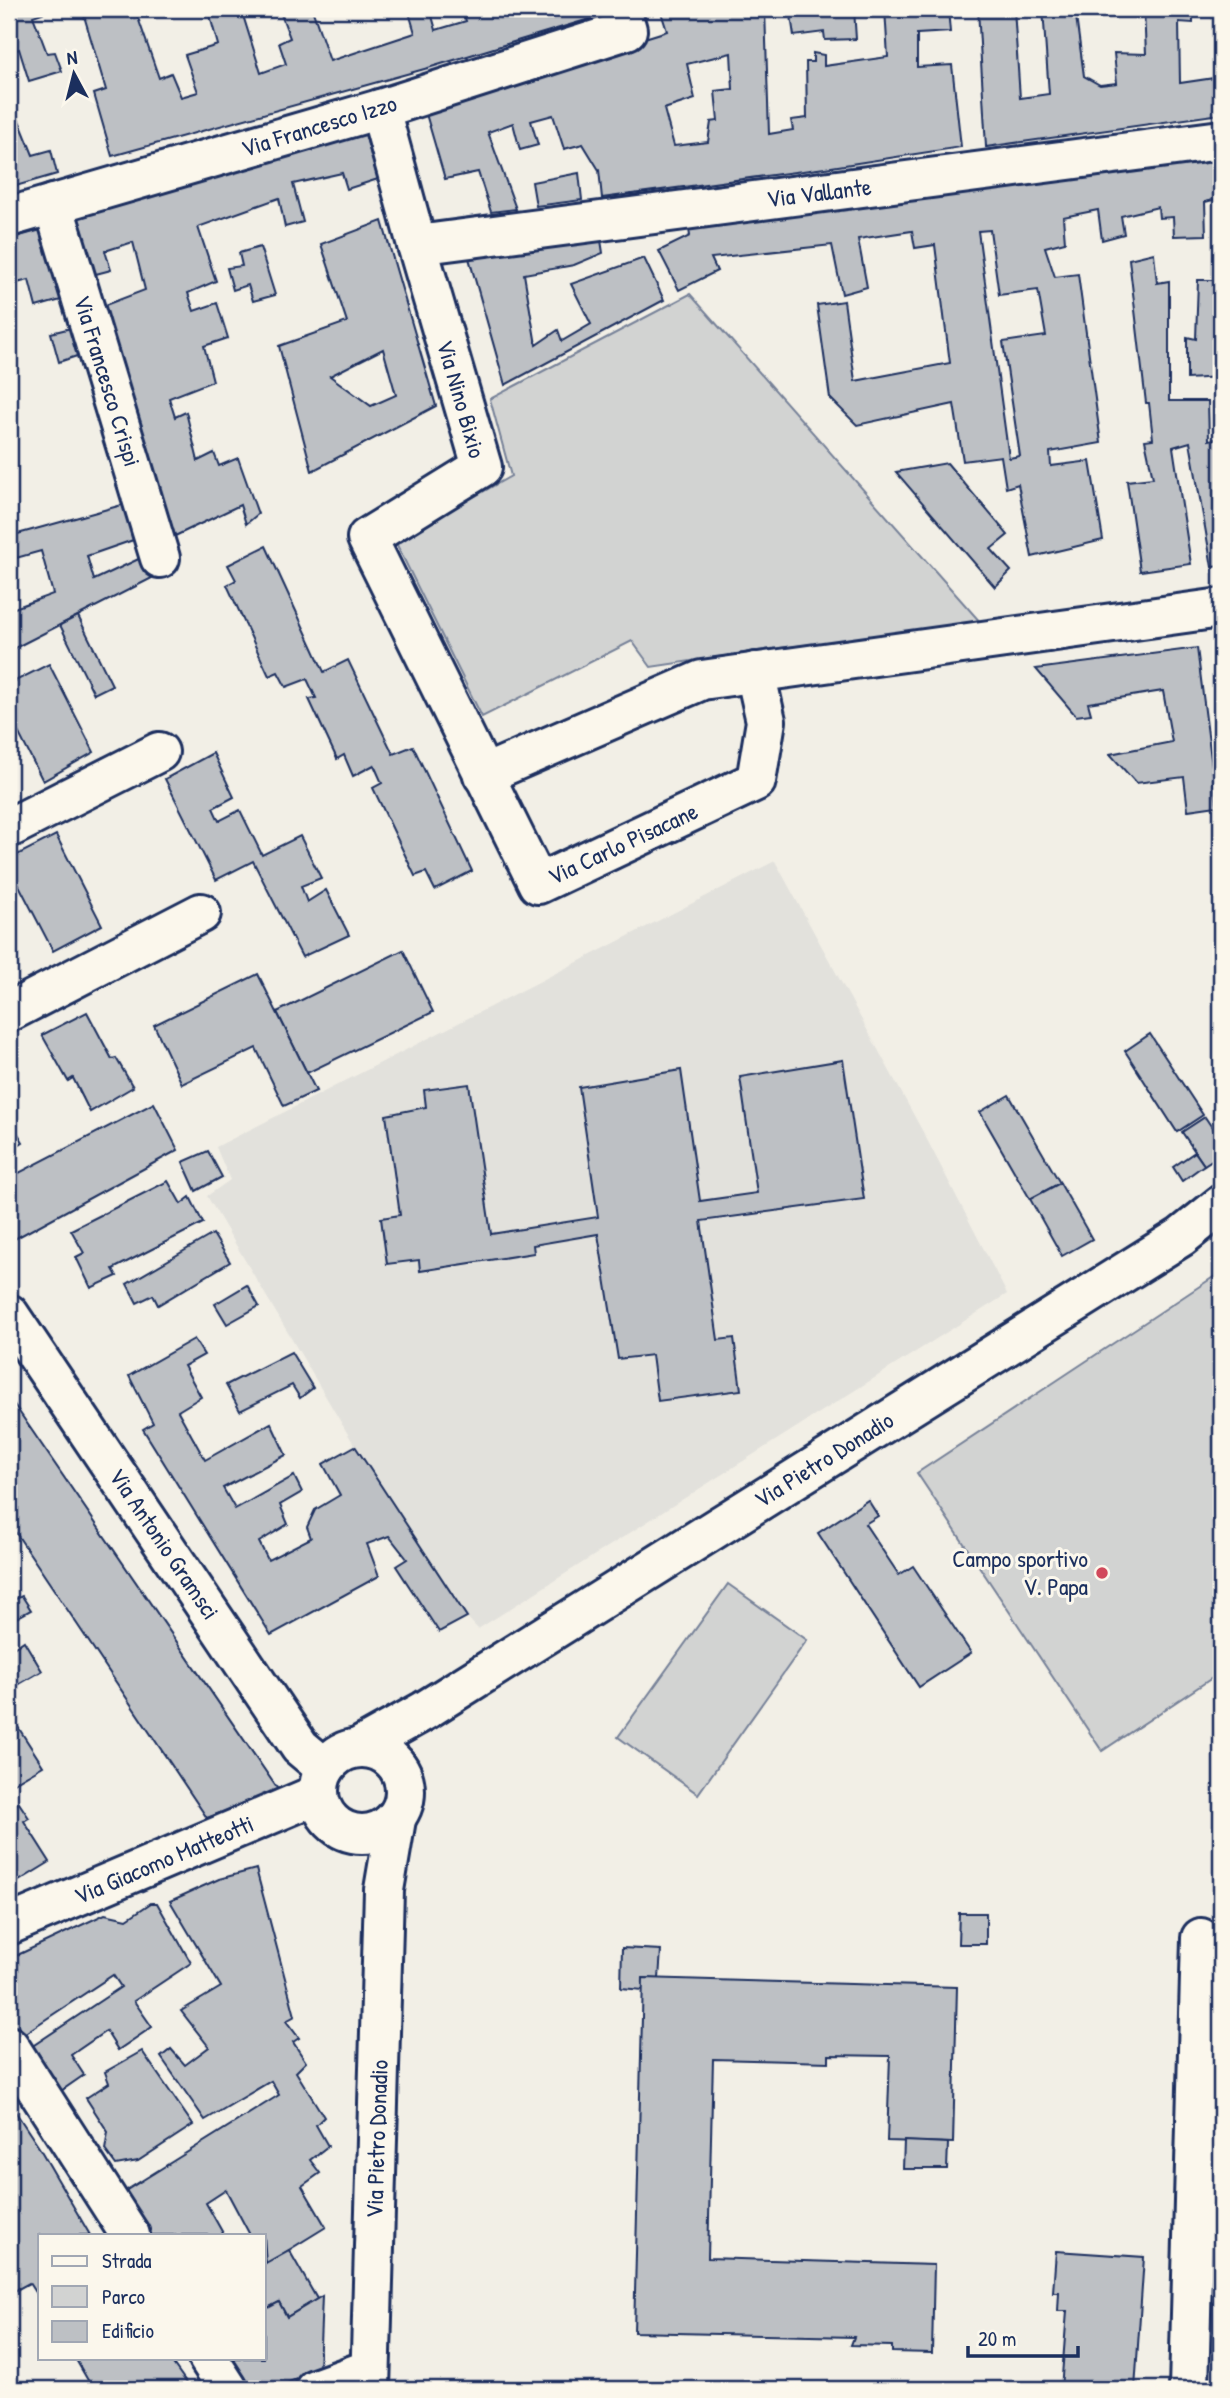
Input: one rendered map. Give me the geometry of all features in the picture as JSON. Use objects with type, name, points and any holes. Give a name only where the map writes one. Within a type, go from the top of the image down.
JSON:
[{"type":"street","name":"Via Francesco Izzo","points":[[9,217],[380,108],[624,19]]},
{"type":"street","name":"Via Nino Bixio","points":[[380,108],[417,246],[482,467],[367,538],[483,775]]},
{"type":"street","name":"Via Vallante","points":[[417,246],[1221,140]]},
{"type":"street","name":"Via Francesco Crispi","points":[[53,204],[160,558]]},
{"type":"street","points":[[483,775],[702,680],[1220,616]]},
{"type":"street","name":"Via Carlo Pisacane","points":[[483,775],[538,884],[756,780],[766,721],[755,672]]},
{"type":"street","points":[[9,828],[159,752]]},
{"type":"street","points":[[9,1012],[201,913]]},
{"type":"street","name":"Via Pietro Donadio","points":[[321,1781],[334,1758],[345,1751],[358,1748],[424,1711],[1181,1237],[1221,1205]]},
{"type":"street","name":"Via Antonio Gramsci","points":[[9,1314],[321,1781]]},
{"type":"street","name":"Via Pietro Donadio","points":[[370,2379],[384,1890],[396,1819],[402,1808],[405,1782],[424,1711]]},
{"type":"street","points":[[358,1748],[382,1753],[393,1760],[405,1782]]},
{"type":"street","points":[[321,1781],[321,1807],[384,1890]]},
{"type":"street","name":"Via Giacomo Matteotti","points":[[9,1925],[321,1781]]},
{"type":"street","points":[[338,1828],[362,1835],[375,1833],[396,1819]]},
{"type":"street","points":[[1189,2389],[1207,2236],[1201,1938]]},
{"type":"street","points":[[9,2046],[129,2234]]},
{"type":"street","points":[[209,2360],[228,2389]]},
{"type":"street","points":[[315,2389],[370,2379]]},
{"type":"shaded area","points":[[775,861],[923,1132],[1007,1294],[478,1629],[467,1617],[355,1446],[207,1196],[230,1180],[216,1147]]},
{"type":"green space","points":[[690,294],[982,624],[771,649],[651,667],[632,641],[482,717],[395,541],[511,476],[490,399]]},
{"type":"green space","name":"Campo sportivo V. Papa","points":[[1221,1272],[1221,1672],[1102,1751],[917,1473]]},
{"type":"green space","points":[[728,1584],[807,1640],[698,1794],[618,1737]]},
{"type":"building","points":[[9,9],[54,9],[33,16],[47,53],[55,52],[62,71],[29,81],[19,49],[9,52]]},
{"type":"building","points":[[82,9],[114,9],[116,14],[136,12],[159,78],[171,73],[181,97],[198,92],[185,55],[218,45],[208,9],[241,9],[261,73],[286,64],[279,43],[290,38],[279,9],[312,9],[330,61],[415,33],[408,9],[430,9],[436,30],[466,21],[462,9],[608,9],[609,13],[428,68],[112,156],[94,94],[106,90]]},
{"type":"building","points":[[660,9],[765,9],[769,134],[793,130],[791,120],[807,118],[806,62],[813,62],[813,53],[824,55],[824,66],[888,57],[885,9],[948,9],[950,32],[917,34],[917,67],[952,65],[961,147],[602,198],[599,170],[583,144],[564,149],[553,115],[531,121],[538,145],[520,150],[513,123],[488,132],[516,209],[491,212],[478,172],[445,179],[424,107],[667,31]],"holes":[[[731,53],[733,89],[715,91],[718,121],[711,122],[708,142],[674,146],[664,109],[695,99],[687,64]]]},
{"type":"building","points":[[790,9],[854,9],[856,39],[825,40],[824,32],[794,36]]},
{"type":"building","points":[[978,9],[1014,9],[1020,98],[1049,94],[1043,9],[1075,9],[1084,76],[1100,85],[1117,83],[1114,53],[1146,54],[1144,9],[1193,9],[1193,23],[1179,22],[1180,83],[1221,77],[1221,114],[986,147]]},
{"type":"building","points":[[16,113],[33,155],[51,150],[57,174],[9,188],[9,115]]},
{"type":"building","points":[[365,134],[378,179],[347,189],[342,173],[293,184],[303,222],[285,227],[279,198],[198,227],[216,281],[188,293],[194,311],[217,303],[228,338],[204,346],[213,381],[169,398],[175,417],[186,412],[198,461],[214,453],[219,466],[238,458],[258,514],[246,524],[240,505],[175,536],[100,307],[145,290],[133,242],[105,251],[111,270],[92,275],[76,218]]},
{"type":"building","points":[[1221,148],[1221,198],[1205,202],[1206,235],[1174,236],[1173,217],[1159,218],[1158,207],[1121,216],[1124,234],[1102,240],[1098,210],[1063,217],[1065,242],[1045,247],[1055,277],[1078,274],[1101,443],[1050,452],[1051,466],[1090,461],[1103,540],[1032,557],[1018,484],[1006,488],[1001,456],[963,461],[954,404],[857,425],[830,398],[817,305],[844,301],[855,381],[950,363],[935,245],[915,248],[912,231],[858,239],[867,287],[842,294],[832,245],[711,258],[717,271],[679,290],[659,251],[690,236],[688,222]],"holes":[[[990,230],[999,295],[1038,290],[1046,336],[1003,342],[1020,456],[1009,458],[978,231]]]},
{"type":"building","points":[[579,173],[582,200],[536,206],[532,182]]},
{"type":"building","points":[[382,221],[436,406],[312,471],[279,346],[347,322],[321,244]],"holes":[[[383,349],[396,395],[371,406],[330,376]]]},
{"type":"building","points":[[48,228],[68,298],[36,307],[29,280],[9,285],[9,239]]},
{"type":"building","points":[[600,234],[603,253],[574,265],[524,274],[536,345],[558,330],[562,341],[591,324],[571,284],[644,258],[664,300],[505,385],[467,251]]},
{"type":"building","points":[[1219,236],[1221,377],[1187,379],[1187,337],[1196,339],[1198,280],[1215,280]]},
{"type":"building","points":[[260,247],[275,295],[253,301],[248,285],[233,290],[227,268],[242,266],[239,253]]},
{"type":"building","points":[[1154,253],[1157,283],[1169,281],[1169,401],[1208,401],[1209,440],[1221,438],[1221,566],[1212,567],[1190,442],[1173,447],[1191,564],[1140,571],[1127,481],[1153,478],[1145,440],[1153,439],[1149,403],[1146,403],[1129,259]]},
{"type":"building","points":[[75,327],[83,354],[59,362],[51,333]]},
{"type":"building","points":[[947,463],[1008,535],[991,549],[1011,571],[995,587],[896,472]]},
{"type":"building","points":[[129,503],[139,538],[87,556],[94,580],[145,556],[152,578],[9,651],[9,610],[53,594],[41,551],[9,560],[9,522],[14,535]]},
{"type":"building","points":[[266,546],[324,672],[348,660],[393,754],[413,746],[472,871],[435,890],[426,872],[415,876],[373,788],[382,783],[374,765],[353,776],[344,755],[337,759],[309,699],[316,698],[307,679],[286,687],[278,672],[269,676],[227,585],[236,580],[228,565]]},
{"type":"building","points":[[78,616],[112,685],[94,694],[60,625]]},
{"type":"building","points":[[1197,648],[1217,806],[1188,810],[1184,777],[1136,783],[1110,754],[1172,742],[1163,691],[1088,703],[1091,714],[1076,716],[1036,669]]},
{"type":"building","points":[[49,664],[94,752],[43,781],[9,714],[9,684]]},
{"type":"building","points":[[213,753],[234,797],[213,808],[219,821],[240,810],[262,855],[300,836],[321,878],[301,886],[307,902],[326,890],[349,935],[302,957],[253,861],[216,880],[165,779]]},
{"type":"building","points":[[56,835],[102,925],[53,951],[9,866],[9,859]]},
{"type":"building","points":[[403,950],[433,1012],[307,1073],[277,1012]]},
{"type":"building","points":[[258,974],[316,1091],[284,1106],[256,1048],[182,1084],[154,1025]]},
{"type":"building","points":[[87,1012],[112,1059],[116,1058],[133,1087],[90,1112],[73,1078],[68,1081],[42,1035]]},
{"type":"building","points":[[1150,1034],[1203,1115],[1177,1132],[1125,1051]]},
{"type":"building","points":[[843,1060],[864,1199],[701,1221],[718,1340],[734,1338],[741,1390],[658,1401],[652,1355],[618,1359],[598,1234],[533,1245],[534,1253],[420,1271],[419,1260],[387,1264],[381,1218],[400,1215],[386,1115],[426,1107],[424,1090],[469,1084],[491,1234],[598,1217],[579,1087],[681,1070],[700,1201],[757,1193],[740,1077]]},
{"type":"building","points":[[1009,1095],[1060,1183],[1030,1199],[980,1112]]},
{"type":"building","points":[[154,1103],[178,1150],[9,1242],[9,1178]]},
{"type":"building","points":[[1205,1117],[1221,1141],[1221,1154],[1204,1165],[1182,1132]]},
{"type":"building","points":[[9,1119],[23,1142],[9,1151]]},
{"type":"building","points":[[208,1151],[222,1177],[196,1191],[183,1162]]},
{"type":"building","points":[[1195,1152],[1204,1165],[1182,1181],[1173,1167]]},
{"type":"building","points":[[168,1181],[181,1204],[190,1197],[203,1223],[113,1269],[117,1276],[91,1288],[76,1257],[84,1253],[71,1230]]},
{"type":"building","points":[[1060,1183],[1092,1239],[1062,1256],[1030,1199]]},
{"type":"building","points":[[213,1234],[230,1262],[158,1305],[153,1295],[137,1303],[127,1284]]},
{"type":"building","points":[[247,1285],[259,1306],[227,1324],[215,1304]]},
{"type":"building","points":[[194,1339],[204,1355],[184,1366],[201,1397],[178,1411],[205,1460],[271,1423],[286,1455],[223,1488],[235,1509],[294,1476],[302,1492],[280,1505],[288,1524],[259,1542],[268,1560],[311,1538],[307,1527],[315,1510],[340,1495],[323,1464],[355,1446],[467,1617],[439,1632],[396,1566],[407,1559],[389,1536],[367,1544],[379,1576],[271,1635],[143,1429],[153,1423],[129,1376]]},
{"type":"building","points":[[291,1352],[313,1388],[300,1398],[292,1385],[240,1411],[226,1385]]},
{"type":"building","points":[[9,1397],[279,1791],[207,1818],[16,1533],[9,1537]]},
{"type":"building","points":[[868,1500],[878,1516],[865,1524],[899,1575],[913,1566],[971,1653],[919,1687],[818,1533]]},
{"type":"building","points":[[22,1596],[31,1610],[9,1622],[9,1602]]},
{"type":"building","points":[[24,1641],[42,1671],[9,1690],[9,1651]]},
{"type":"building","points":[[9,1713],[43,1766],[9,1786]]},
{"type":"building","points":[[19,1803],[29,1818],[24,1821],[50,1862],[9,1887],[9,1809]]},
{"type":"building","points":[[256,1869],[295,2016],[286,2021],[299,2038],[293,2042],[306,2062],[296,2072],[324,2117],[316,2125],[328,2146],[310,2160],[320,2173],[302,2186],[326,2227],[266,2264],[266,2234],[249,2234],[226,2190],[206,2203],[223,2234],[137,2234],[114,2198],[279,2095],[271,2081],[205,2120],[161,2057],[171,2049],[185,2065],[209,2047],[181,2011],[221,1987],[170,1901],[219,1879]]},
{"type":"building","points":[[151,1903],[157,1903],[191,1963],[134,2001],[152,2027],[118,2050],[106,2031],[71,2055],[84,2075],[58,2093],[28,2049],[121,1987],[113,1975],[16,2039],[9,2029],[9,1959],[105,1914],[127,1919]]},
{"type":"building","points":[[959,1913],[986,1913],[986,1944],[958,1944]]},
{"type":"building","points":[[622,1948],[661,1950],[659,1979],[643,1978],[643,1990],[621,1988]]},
{"type":"building","points":[[643,1978],[957,1987],[953,2143],[887,2141],[890,2056],[829,2055],[829,2062],[713,2059],[708,2258],[934,2265],[932,2353],[892,2352],[892,2346],[851,2345],[854,2337],[634,2332]]},
{"type":"building","points":[[142,2051],[193,2125],[138,2161],[116,2165],[105,2150],[108,2132],[86,2098],[109,2083],[105,2072]]},
{"type":"building","points":[[9,2102],[89,2234],[38,2234],[38,2297],[29,2283],[9,2294]]},
{"type":"building","points":[[904,2141],[948,2143],[947,2169],[903,2169]]},
{"type":"building","points":[[289,2250],[317,2299],[287,2317],[279,2302],[266,2309],[266,2263]]},
{"type":"building","points":[[1056,2251],[1144,2257],[1135,2389],[1061,2389],[1067,2311],[1058,2311],[1059,2292],[1053,2292]]},
{"type":"building","points":[[322,2296],[319,2370],[272,2389],[241,2389],[221,2360],[266,2360],[266,2309],[279,2302],[287,2317]]},
{"type":"building","points":[[76,2360],[170,2360],[191,2389],[93,2389]]},
{"type":"place","name":"Campo sportivo V. Papa","points":[[1102,1573]]}]
